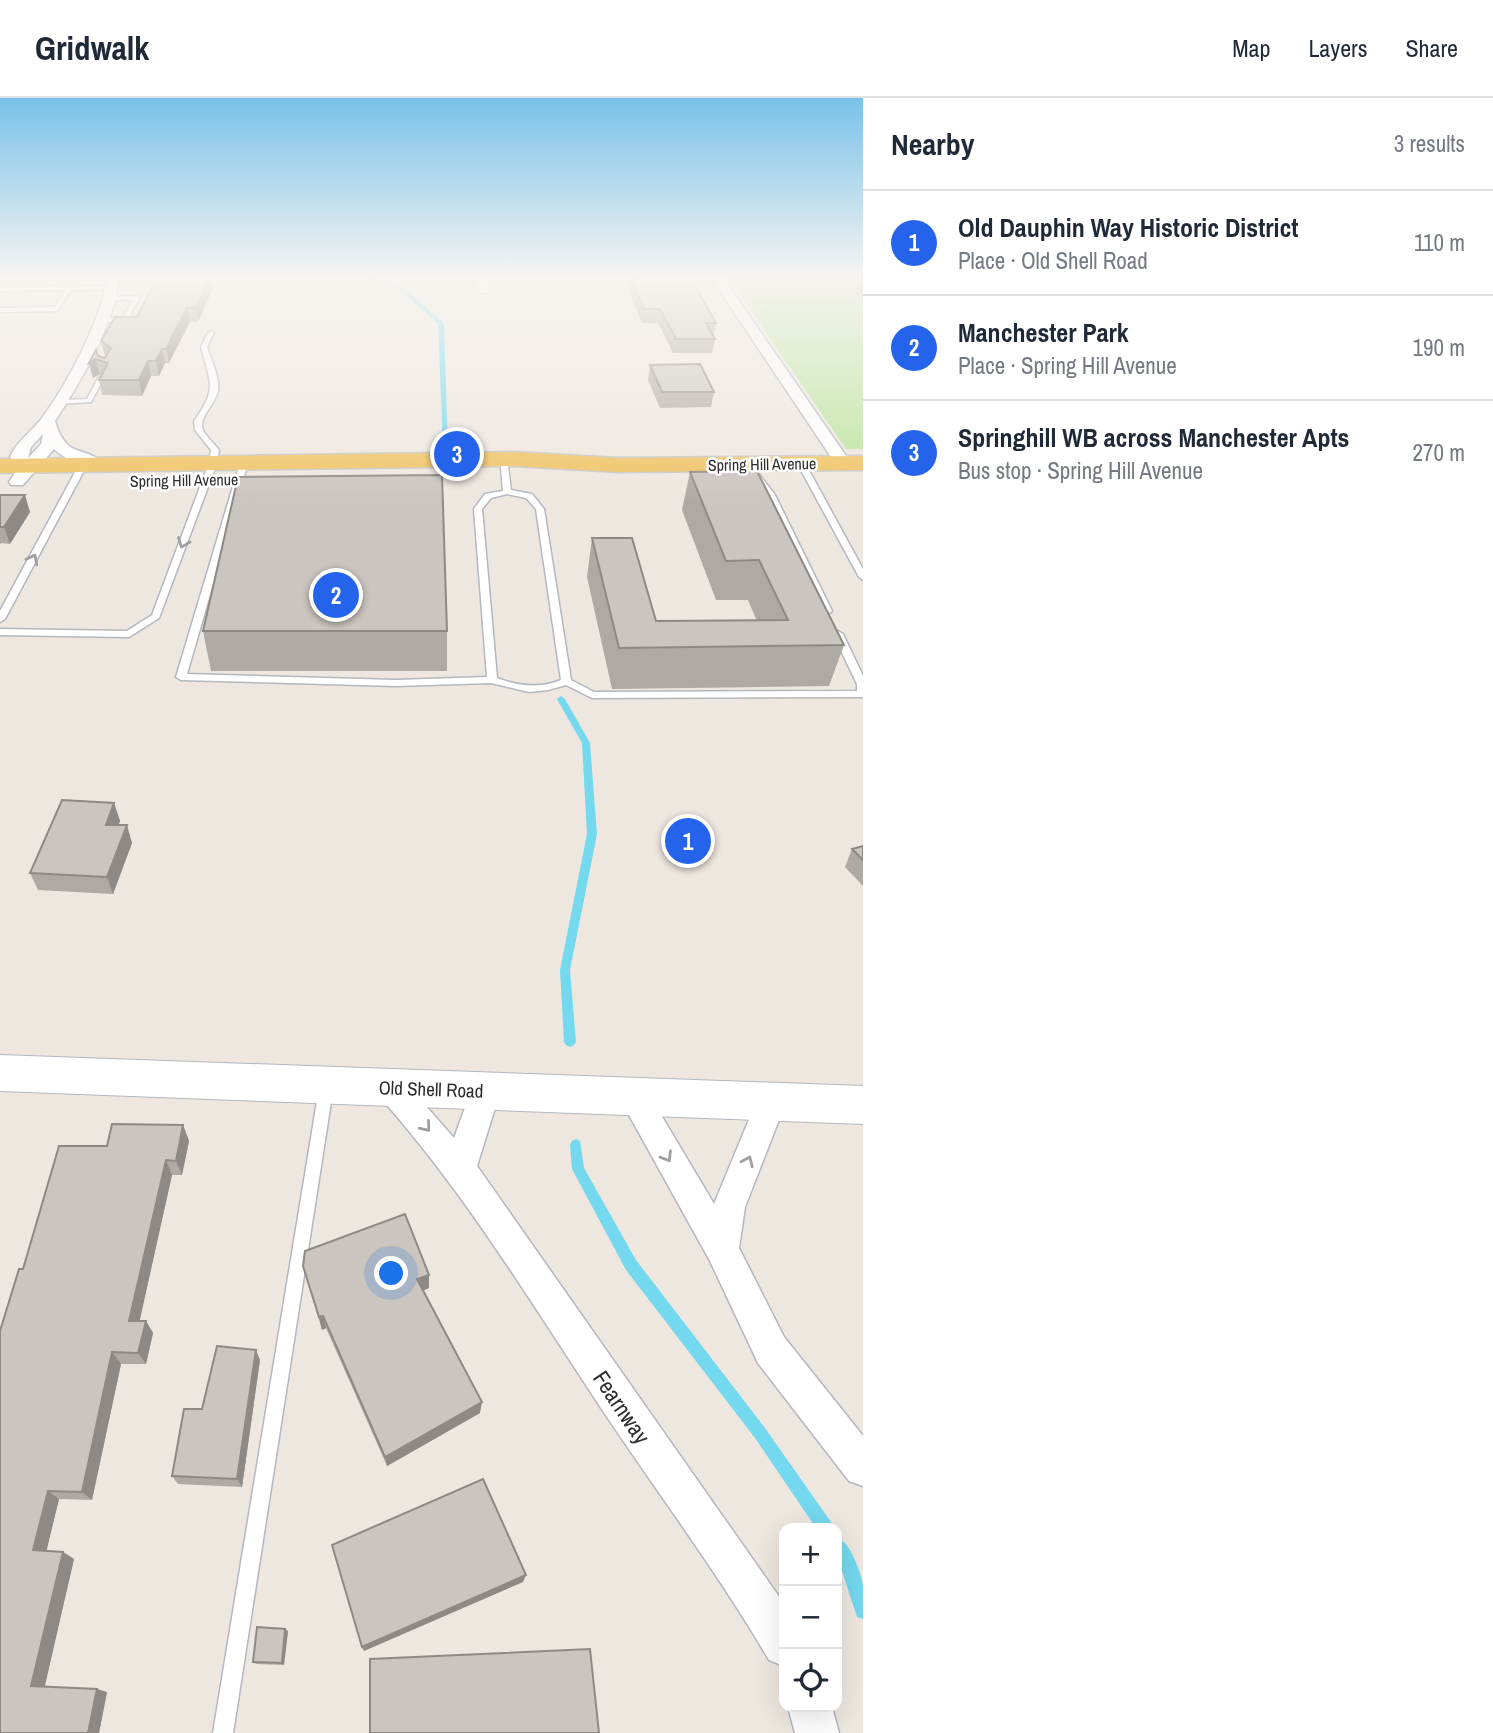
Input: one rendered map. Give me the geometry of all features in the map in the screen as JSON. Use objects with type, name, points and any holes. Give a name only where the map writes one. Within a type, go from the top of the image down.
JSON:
[{"type":"main road","name":"Spring Hill Avenue","points":[[11,474],[85,470],[505,476],[619,465],[853,463]]},
{"type":"street","points":[[0,453],[26,439],[48,422],[89,351]]},
{"type":"street","points":[[771,351],[853,463]]},
{"type":"street","points":[[48,422],[52,439],[85,470]]},
{"type":"street","points":[[11,474],[26,439]]},
{"type":"street","points":[[11,474],[44,455],[52,439]]},
{"type":"street","name":"Old Shell Road","points":[[0,1073],[863,1105]]},
{"type":"street","name":"Fearnway","points":[[391,1088],[460,1169],[679,1491],[758,1599],[779,1636]]},
{"type":"street","points":[[460,1169],[485,1092]]},
{"type":"street","points":[[634,1097],[722,1249],[771,1350],[863,1467]]},
{"type":"street","points":[[722,1249],[729,1207],[771,1102]]},
{"type":"street","points":[[811,1712],[817,1733]]},
{"type":"lane","points":[[0,632],[129,634],[156,616],[210,471],[215,450],[199,430],[198,421],[212,404],[216,392],[205,351]]},
{"type":"lane","points":[[59,402],[89,401],[100,378]]},
{"type":"lane","points":[[566,681],[592,695],[862,694],[862,684],[771,495],[748,464]]},
{"type":"lane","points":[[801,464],[863,578]]},
{"type":"lane","points":[[0,619],[85,470]]},
{"type":"lane","points":[[242,471],[181,677],[396,683],[492,680],[512,688],[551,689],[566,681]]},
{"type":"lane","points":[[492,680],[478,509],[505,476],[540,509],[566,681]]},
{"type":"lane","points":[[223,1733],[327,1086]]},
{"type":"green space","points":[[779,351],[863,351],[863,449],[846,449]]},
{"type":"building","points":[[95,351],[98,356],[105,358],[109,351],[161,351],[156,361],[148,361],[139,380],[99,380],[108,363],[96,359],[89,363]]},
{"type":"building","points":[[700,364],[714,392],[662,392],[650,365]]},
{"type":"building","points":[[757,471],[844,645],[619,648],[592,538],[632,538],[656,621],[788,620],[759,560],[726,561],[690,472]]},
{"type":"building","points":[[442,475],[447,631],[203,631],[238,477]]},
{"type":"building","points":[[0,495],[25,495],[4,527],[0,527]]},
{"type":"building","points":[[62,800],[114,803],[106,825],[127,825],[107,877],[30,873]]},
{"type":"building","points":[[863,846],[863,860],[852,849]]},
{"type":"building","points":[[112,1124],[183,1125],[176,1161],[166,1160],[129,1321],[146,1321],[138,1353],[112,1352],[82,1492],[48,1491],[33,1550],[63,1552],[31,1686],[97,1689],[88,1733],[0,1733],[0,1331],[19,1269],[23,1269],[59,1146],[107,1146]]},
{"type":"building","points":[[405,1214],[429,1275],[417,1279],[482,1402],[385,1457],[323,1316],[319,1317],[303,1266],[305,1251]]},
{"type":"building","points":[[217,1346],[256,1350],[237,1479],[172,1476],[184,1409],[202,1409]]},
{"type":"building","points":[[483,1479],[526,1575],[362,1647],[332,1545]]},
{"type":"building","points":[[257,1627],[285,1629],[282,1663],[253,1662]]},
{"type":"building","points":[[590,1649],[599,1733],[370,1733],[370,1659]]},
{"type":"waterway","points":[[442,351],[446,449]]},
{"type":"waterway","points":[[561,699],[586,743],[592,834],[565,970],[570,1042]]},
{"type":"waterway","points":[[576,1145],[578,1169],[631,1265],[760,1433],[822,1523]]},
{"type":"waterway","points":[[842,1553],[863,1611]]},
{"type":"place","name":"Springhill WB across Manchester Apts","points":[[457,454]]},
{"type":"place","name":"Manchester Park","points":[[336,595]]},
{"type":"place","name":"Old Dauphin Way Historic District","points":[[688,841]]}]
